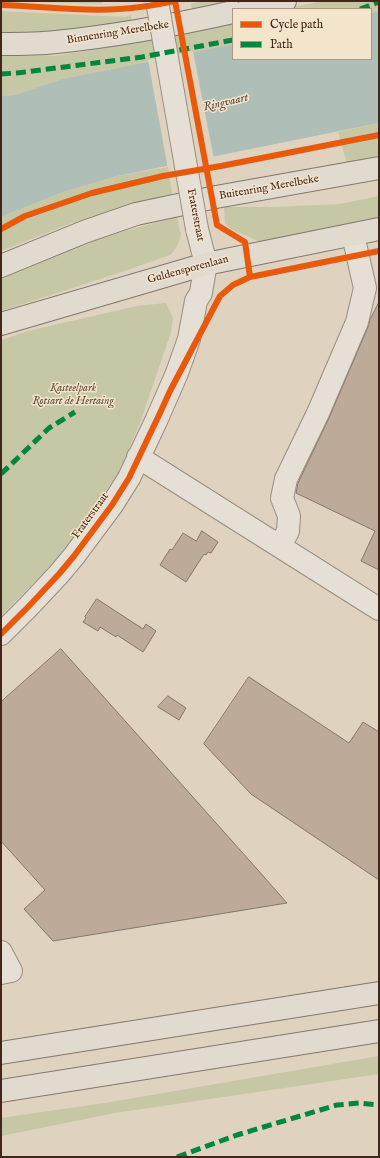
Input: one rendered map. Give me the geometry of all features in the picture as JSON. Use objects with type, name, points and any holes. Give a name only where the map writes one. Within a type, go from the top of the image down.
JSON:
[{"type":"main road","points":[[253,8],[285,1]]},
{"type":"main road","name":"Binnenring Merelbeke","points":[[1,44],[54,43],[191,22],[232,12]]},
{"type":"main road","name":"Buitenring Merelbeke","points":[[1,266],[84,232],[136,214],[216,197],[379,168]]},
{"type":"main road","name":"Guldensporenlaan","points":[[1,324],[206,264],[379,229]]},
{"type":"main road","points":[[1,1053],[379,992]]},
{"type":"main road","points":[[1,1091],[379,1031]]},
{"type":"street","name":"Fraterstraat","points":[[1,634],[34,602],[74,556],[112,505],[128,478],[160,413],[177,373],[189,339],[196,301],[201,293],[206,264],[197,229],[157,1]]},
{"type":"street","points":[[280,546],[288,531],[289,516],[282,498],[286,479],[318,413],[372,289],[353,235]]},
{"type":"street","points":[[138,457],[379,609]]},
{"type":"street","points":[[1,952],[11,972],[1,973]]},
{"type":"green space","points":[[12,1],[102,1],[102,4]]},
{"type":"green space","points":[[203,1],[240,1],[193,12],[191,4]]},
{"type":"green space","points":[[321,1],[379,1],[379,11],[372,13],[372,8],[290,8]]},
{"type":"green space","points":[[1,11],[125,17],[131,15],[132,24],[64,34],[1,36]]},
{"type":"green space","points":[[232,21],[232,44],[62,79],[15,95],[1,96],[1,54],[55,56],[151,40]]},
{"type":"green space","points":[[379,123],[379,157],[347,163],[338,132]]},
{"type":"green space","points":[[168,167],[172,194],[66,225],[1,251],[1,217],[60,193],[117,176]]},
{"type":"green space","points":[[379,196],[379,221],[262,243],[231,229],[225,223],[224,207],[275,207],[340,204]]},
{"type":"green space","points":[[177,217],[181,235],[176,247],[170,255],[1,311],[1,275],[102,237]]},
{"type":"green space","name":"Kasteelpark Rotsart de Hertaing","points":[[166,303],[173,318],[171,332],[141,420],[121,469],[63,553],[1,616],[1,340],[28,331],[137,306]]},
{"type":"green space","points":[[379,1056],[379,1074],[115,1113],[1,1136],[1,1118],[111,1102]]},
{"type":"water","name":"Ringvaart","points":[[379,11],[379,123],[117,176],[60,193],[1,217],[1,96],[15,95],[62,79],[232,44],[232,60],[372,60],[372,13]]},
{"type":"pier","points":[[193,51],[214,159],[168,169],[148,60]]},
{"type":"building","points":[[379,302],[379,570],[361,561],[375,531],[296,493],[298,483],[329,418]]},
{"type":"building","points":[[202,531],[218,542],[211,553],[208,552],[206,555],[204,554],[186,582],[160,565],[170,549],[172,550],[183,533],[196,541]]},
{"type":"building","points":[[97,599],[143,629],[146,624],[156,631],[143,652],[117,635],[116,637],[100,627],[98,631],[83,622]]},
{"type":"building","points":[[61,649],[287,903],[53,941],[24,909],[45,890],[1,841],[1,702]]},
{"type":"building","points":[[249,677],[349,743],[363,722],[379,732],[379,880],[251,794],[204,744]]},
{"type":"building","points":[[168,696],[186,708],[179,720],[158,707]]},
{"type":"marked path","points":[[363,8],[379,2]]},
{"type":"marked path","points":[[1,74],[142,57],[232,40]]},
{"type":"marked path","points":[[1,474],[49,428],[75,412]]},
{"type":"marked path","points":[[177,1157],[237,1135],[337,1105],[359,1103],[379,1105]]},
{"type":"cycle path","points":[[1,5],[104,10],[126,9],[174,1]]},
{"type":"cycle path","points":[[175,1],[217,225],[245,242],[250,277]]},
{"type":"cycle path","points":[[1,229],[25,216],[92,193],[163,176],[379,135]]},
{"type":"cycle path","points":[[1,634],[59,574],[112,505],[129,478],[170,391],[220,296],[233,285],[250,277],[379,251]]}]
